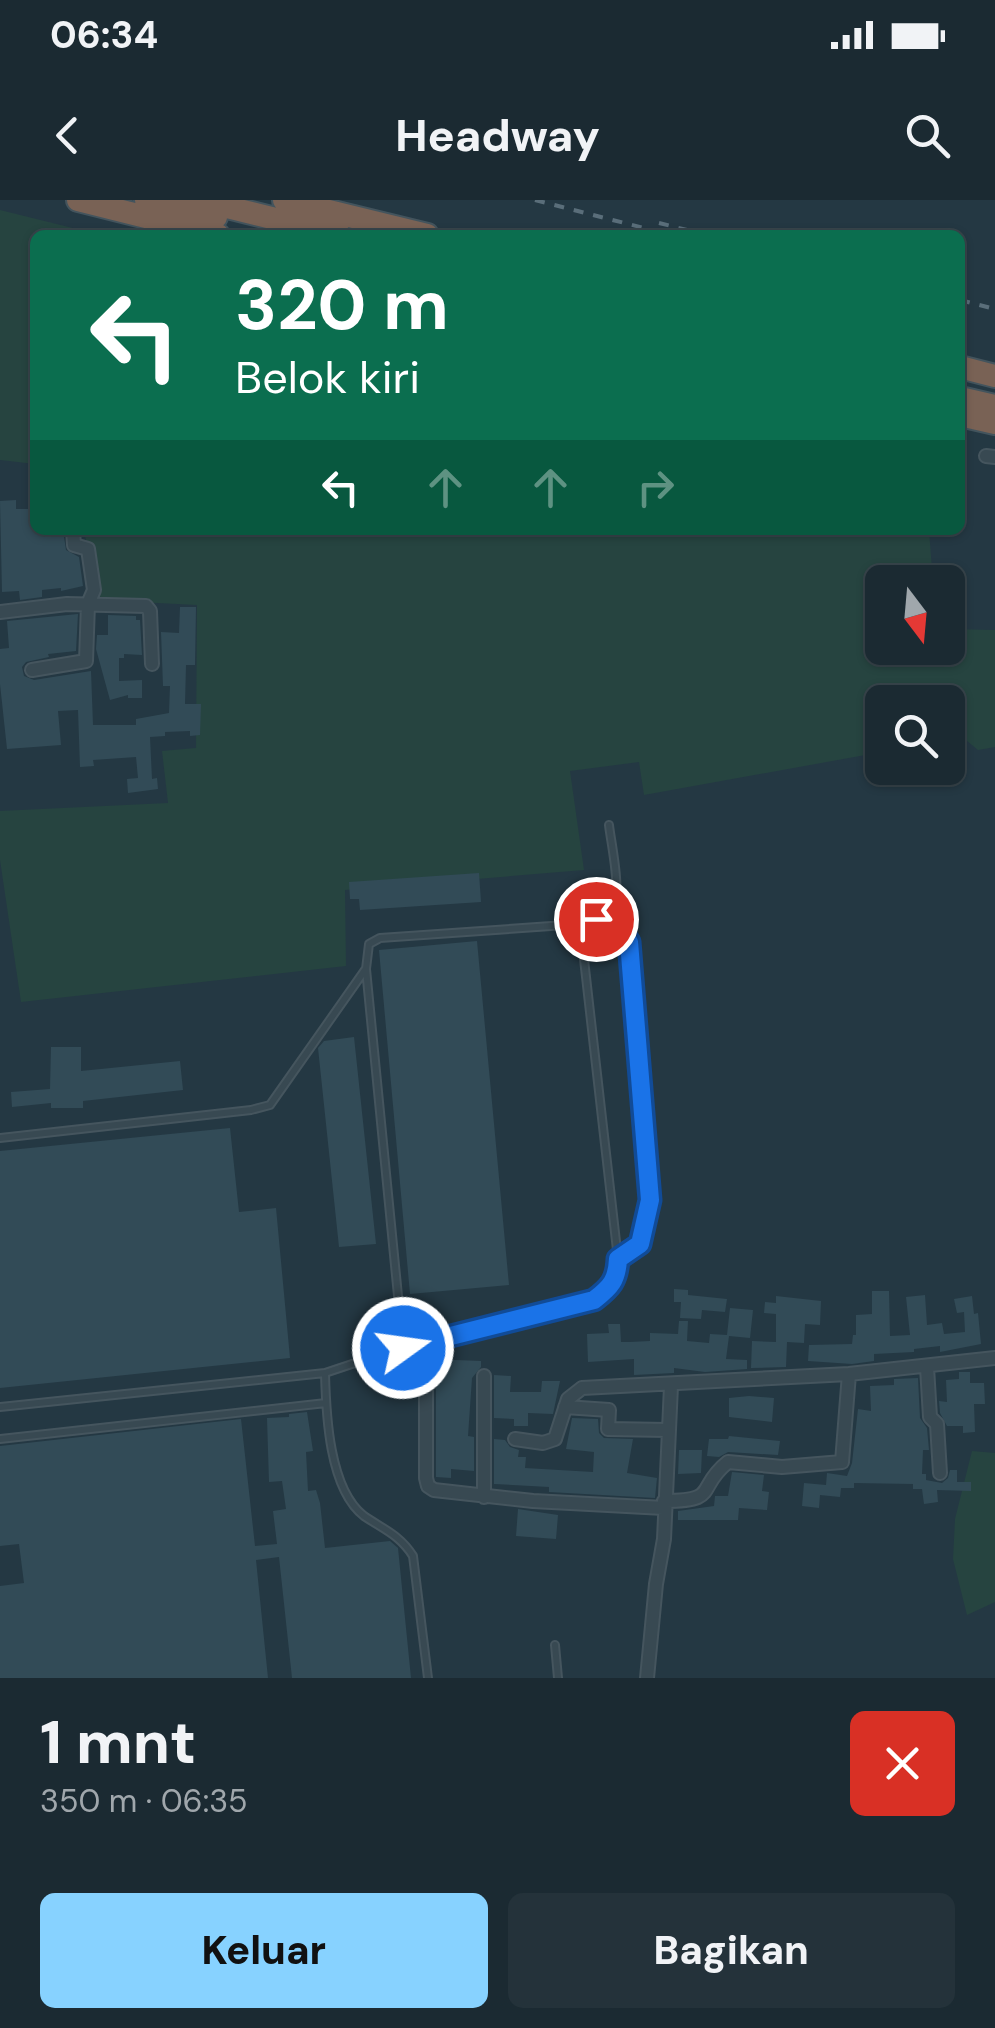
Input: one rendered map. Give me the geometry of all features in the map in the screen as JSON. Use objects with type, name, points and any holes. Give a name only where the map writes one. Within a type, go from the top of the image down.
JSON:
[{"type":"highway","points":[[78,200],[198,230]]},
{"type":"highway","points":[[146,200],[268,230]]},
{"type":"highway","points":[[199,200],[320,230]]},
{"type":"highway","points":[[284,200],[406,230]]},
{"type":"highway","points":[[965,368],[995,376]]},
{"type":"highway","points":[[965,388],[995,395]]},
{"type":"highway","points":[[965,399],[995,406]]},
{"type":"highway","points":[[965,416],[995,424]]},
{"type":"street","points":[[32,670],[86,661],[88,604],[94,590],[88,548],[74,544],[73,535]]},
{"type":"street","points":[[0,612],[88,604],[149,607],[152,664]]},
{"type":"street","points":[[515,1439],[542,1443],[554,1439],[564,1407],[574,1392],[582,1388],[849,1374],[995,1358]]},
{"type":"street","points":[[927,1367],[930,1418],[938,1424],[940,1473]]},
{"type":"street","points":[[426,1376],[428,1486],[434,1490],[484,1497],[664,1504],[702,1497],[722,1465],[733,1461],[782,1466],[842,1462],[849,1374]]},
{"type":"street","points":[[484,1376],[484,1497]]},
{"type":"street","points":[[647,1678],[664,1540],[671,1386]]},
{"type":"street","points":[[564,1407],[609,1410],[608,1429],[668,1430]]},
{"type":"lane","points":[[403,1348],[366,968],[370,944],[380,938],[580,924],[610,912],[618,900],[609,825]]},
{"type":"lane","points":[[610,912],[629,942],[650,1200],[640,1244],[618,1259]]},
{"type":"lane","points":[[0,1407],[324,1373],[403,1348],[594,1300],[610,1288],[617,1276],[618,1259],[580,924]]},
{"type":"lane","points":[[0,1138],[270,1105],[366,968]]},
{"type":"lane","points":[[324,1373],[337,1471],[346,1495],[362,1514],[401,1540],[413,1556],[428,1678]]},
{"type":"lane","points":[[0,1439],[326,1403]]},
{"type":"lane","points":[[555,1645],[558,1678]]},
{"type":"green space","points":[[0,210],[81,230],[30,230],[30,463],[0,460]]},
{"type":"green space","points":[[85,535],[929,535],[932,565],[865,565],[865,665],[965,665],[965,629],[995,630],[995,747],[978,750],[965,739],[965,685],[865,685],[865,755],[644,795],[639,762],[570,771],[584,870],[345,890],[346,966],[21,1002],[0,860],[0,811],[168,803],[162,751],[196,748],[197,605],[98,600]]},
{"type":"green space","points":[[972,1451],[995,1453],[995,1602],[967,1615],[953,1559],[955,1519]]},
{"type":"building","points":[[16,500],[16,509],[30,509],[30,535],[64,535],[66,550],[79,557],[83,586],[42,590],[42,597],[20,600],[19,591],[2,592],[0,501]]},
{"type":"building","points":[[180,607],[196,607],[195,665],[186,665],[185,704],[201,704],[200,735],[190,736],[190,731],[165,732],[165,736],[150,737],[152,779],[157,778],[158,789],[128,793],[127,779],[138,778],[136,757],[93,760],[94,766],[80,767],[78,710],[58,711],[61,745],[7,749],[0,649],[9,648],[7,621],[78,614],[76,651],[48,654],[49,657],[26,662],[22,667],[24,676],[34,680],[91,671],[93,725],[136,725],[136,719],[169,713],[170,686],[163,686],[161,632],[179,633]]},
{"type":"building","points":[[108,615],[136,616],[140,620],[142,655],[124,654],[124,658],[119,658],[119,681],[142,680],[142,698],[128,695],[110,700],[96,649],[97,635],[108,635]]},
{"type":"building","points":[[479,873],[481,902],[360,910],[359,899],[350,899],[349,882]]},
{"type":"building","points":[[477,941],[509,1285],[410,1294],[379,950]]},
{"type":"building","points":[[354,1037],[376,1244],[339,1247],[318,1048],[324,1041]]},
{"type":"building","points":[[51,1047],[81,1047],[81,1071],[180,1061],[183,1090],[83,1101],[83,1108],[51,1108],[51,1103],[12,1107],[11,1092],[50,1089]]},
{"type":"building","points":[[230,1128],[239,1212],[276,1208],[290,1358],[0,1388],[0,1151]]},
{"type":"building","points":[[674,1289],[688,1290],[688,1295],[727,1299],[725,1312],[702,1310],[701,1319],[680,1318],[681,1302],[674,1302]]},
{"type":"building","points":[[872,1291],[889,1291],[890,1336],[910,1335],[906,1297],[925,1295],[927,1325],[942,1323],[944,1334],[965,1332],[964,1312],[957,1313],[954,1299],[972,1296],[981,1344],[940,1352],[940,1346],[874,1354],[874,1361],[852,1364],[808,1361],[809,1345],[852,1344],[856,1315],[872,1314]]},
{"type":"building","points":[[776,1296],[821,1301],[820,1325],[805,1324],[804,1343],[787,1342],[786,1367],[751,1368],[752,1341],[776,1342],[776,1314],[764,1313],[765,1302],[776,1303]]},
{"type":"building","points":[[730,1308],[753,1310],[750,1338],[729,1336],[726,1359],[747,1360],[747,1369],[705,1372],[674,1368],[674,1373],[634,1375],[634,1359],[588,1362],[587,1334],[609,1333],[608,1324],[620,1324],[621,1342],[630,1342],[650,1341],[650,1333],[678,1334],[679,1321],[688,1321],[687,1341],[709,1343],[710,1334],[727,1335]]},
{"type":"building","points":[[431,1359],[481,1361],[472,1378],[468,1436],[474,1437],[474,1471],[451,1469],[451,1478],[436,1477],[436,1376],[430,1367]]},
{"type":"building","points":[[959,1372],[970,1372],[970,1383],[984,1383],[985,1404],[974,1404],[975,1432],[963,1433],[963,1426],[947,1426],[940,1413],[939,1401],[947,1402],[946,1380],[959,1379]]},
{"type":"building","points":[[494,1375],[511,1376],[510,1392],[541,1392],[542,1381],[560,1381],[553,1414],[528,1413],[528,1426],[514,1426],[514,1419],[494,1418]]},
{"type":"building","points":[[918,1378],[920,1418],[927,1428],[929,1450],[923,1450],[922,1474],[926,1474],[926,1480],[942,1483],[950,1470],[957,1470],[957,1482],[971,1482],[971,1491],[937,1490],[938,1502],[924,1504],[922,1489],[913,1489],[913,1484],[854,1483],[854,1488],[841,1488],[840,1497],[820,1495],[819,1508],[802,1506],[804,1483],[826,1485],[827,1473],[847,1476],[858,1409],[871,1411],[870,1386]]},
{"type":"building","points":[[729,1398],[774,1398],[772,1422],[729,1417]]},
{"type":"building","points":[[307,1412],[313,1451],[306,1452],[308,1491],[316,1490],[320,1503],[325,1548],[390,1541],[398,1548],[411,1678],[292,1678],[279,1557],[256,1560],[268,1678],[0,1678],[0,1586],[24,1583],[19,1544],[0,1546],[0,1446],[241,1419],[255,1546],[277,1544],[273,1511],[286,1509],[282,1481],[269,1482],[267,1418]]},
{"type":"building","points":[[572,1418],[598,1419],[599,1433],[604,1438],[633,1439],[627,1473],[657,1478],[655,1498],[549,1492],[549,1487],[494,1484],[494,1439],[505,1440],[519,1450],[518,1457],[526,1457],[525,1468],[593,1472],[594,1452],[566,1449]]},
{"type":"building","points":[[729,1436],[780,1441],[778,1455],[728,1452],[719,1457],[707,1456],[709,1439]]},
{"type":"building","points":[[679,1450],[702,1450],[701,1473],[678,1474]]},
{"type":"building","points":[[732,1472],[764,1475],[762,1491],[769,1492],[767,1510],[739,1508],[738,1520],[678,1520],[678,1511],[714,1506],[715,1496],[728,1496]]},
{"type":"building","points":[[518,1509],[558,1515],[556,1539],[516,1536]]},
{"type":"railway","points":[[535,200],[652,230]]},
{"type":"railway","points":[[659,223],[687,230]]},
{"type":"railway","points":[[965,301],[995,309]]},
{"type":"route","points":[[403,1348],[594,1300],[610,1288],[617,1276],[618,1259],[640,1244],[650,1200],[629,942],[610,912],[596,919]]}]
